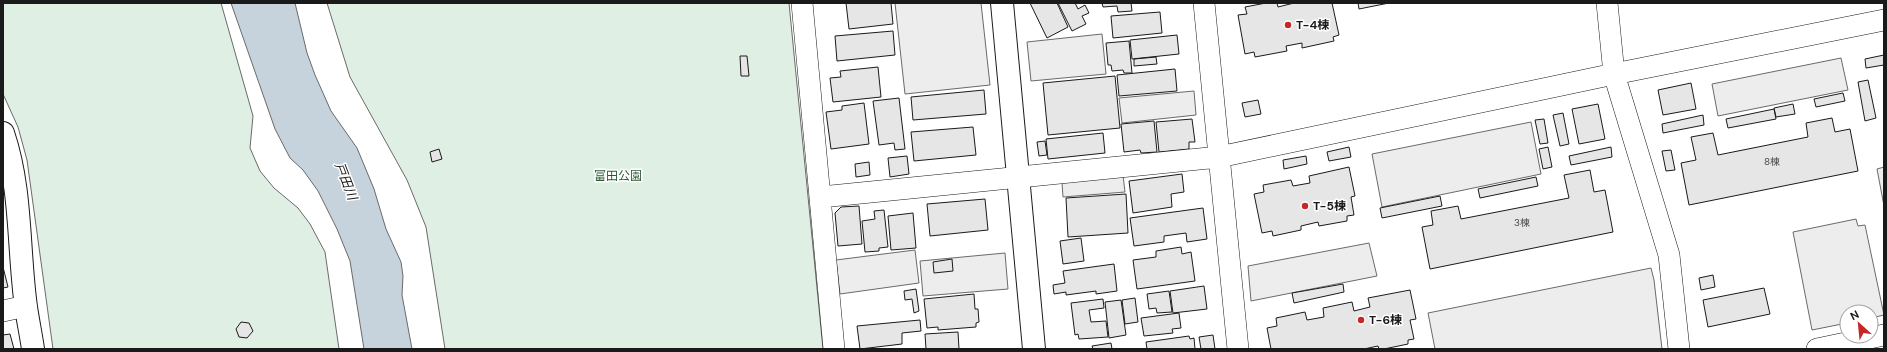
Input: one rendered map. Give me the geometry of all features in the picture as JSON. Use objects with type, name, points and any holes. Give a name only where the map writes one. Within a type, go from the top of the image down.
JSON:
[{"type":"street","points":[[802,3],[834,349]]},
{"type":"street","points":[[1002,3],[1034,349]]},
{"type":"street","points":[[1204,3],[1238,349]]},
{"type":"street","points":[[1607,3],[1614,74],[1669,255],[1679,349]]},
{"type":"street","points":[[821,197],[1219,157],[1614,74],[1884,20]]},
{"type":"street","points":[[3,133],[7,163],[20,223],[26,306],[33,349]]},
{"type":"street","points":[[3,311],[26,306]]},
{"type":"street","points":[[1817,349],[1884,335]]},
{"type":"green space","points":[[3,3],[221,3],[253,116],[250,148],[260,171],[274,188],[298,208],[310,224],[325,252],[339,349],[53,349],[27,160],[18,127],[3,94]]},
{"type":"green space","name":"富田公園","points":[[327,3],[789,3],[823,349],[445,349],[426,227],[407,180],[350,77]]},
{"type":"shaded area","points":[[895,3],[981,3],[990,85],[905,94]]},
{"type":"shaded area","points":[[1102,34],[1106,74],[1031,81],[1027,42]]},
{"type":"shaded area","points":[[1841,58],[1848,90],[1718,116],[1712,84]]},
{"type":"shaded area","points":[[1194,91],[1196,115],[1122,123],[1119,98]]},
{"type":"shaded area","points":[[1531,122],[1541,174],[1382,207],[1372,154]]},
{"type":"shaded area","points":[[1884,167],[1884,206],[1877,169]]},
{"type":"shaded area","points":[[1123,175],[1125,192],[1063,197],[1062,183]]},
{"type":"shaded area","points":[[1856,219],[1858,226],[1865,225],[1884,315],[1879,316],[1879,304],[1839,304],[1839,325],[1812,330],[1793,232]]},
{"type":"shaded area","points":[[1369,243],[1377,276],[1251,301],[1248,266]]},
{"type":"shaded area","points":[[915,250],[919,283],[840,294],[836,260]]},
{"type":"shaded area","points":[[1005,253],[1008,289],[923,296],[920,261]]},
{"type":"shaded area","points":[[1651,268],[1654,280],[1662,349],[1435,349],[1428,313]]},
{"type":"water","name":"戸田川","points":[[231,3],[295,3],[307,53],[315,75],[331,111],[357,148],[374,189],[386,229],[401,262],[403,276],[402,295],[412,349],[364,349],[350,261],[337,229],[318,191],[303,170],[290,158],[275,129]]},
{"type":"building","points":[[846,3],[891,3],[893,24],[849,29]]},
{"type":"building","points":[[1030,3],[1057,3],[1068,27],[1047,38]]},
{"type":"building","points":[[1058,3],[1075,3],[1078,9],[1085,5],[1089,13],[1082,16],[1086,24],[1072,31]]},
{"type":"building","points":[[1102,3],[1131,3],[1132,11],[1118,12],[1117,6],[1103,7]]},
{"type":"building","name":"T-4棟","points":[[1266,3],[1277,3],[1278,7],[1294,3],[1332,3],[1339,35],[1333,37],[1334,41],[1302,48],[1302,43],[1286,46],[1287,51],[1255,57],[1254,52],[1245,54],[1238,15],[1247,14],[1245,7]]},
{"type":"building","points":[[1358,3],[1389,3],[1359,9]]},
{"type":"building","points":[[1160,12],[1162,33],[1113,38],[1111,16]]},
{"type":"building","points":[[893,31],[895,55],[837,61],[835,36]]},
{"type":"building","points":[[1177,35],[1179,54],[1132,59],[1130,40]]},
{"type":"building","points":[[1129,41],[1132,73],[1124,73],[1123,70],[1112,71],[1111,65],[1108,65],[1106,43]]},
{"type":"building","points":[[1884,55],[1884,65],[1866,68],[1865,59]]},
{"type":"building","points":[[740,56],[747,56],[749,76],[741,76]]},
{"type":"building","points":[[1156,57],[1157,64],[1134,66],[1134,59]]},
{"type":"building","points":[[878,67],[881,97],[833,102],[830,78],[841,77],[840,71]]},
{"type":"building","points":[[1175,69],[1177,91],[1119,96],[1117,75]]},
{"type":"building","points":[[1115,76],[1120,128],[1048,135],[1043,83]]},
{"type":"building","points":[[1868,80],[1876,118],[1865,121],[1858,82]]},
{"type":"building","points":[[1691,83],[1696,109],[1663,115],[1658,90]]},
{"type":"building","points":[[984,90],[986,114],[913,120],[911,97]]},
{"type":"building","points":[[1843,93],[1845,101],[1816,107],[1814,99]]},
{"type":"building","points":[[899,98],[905,149],[895,150],[894,143],[879,145],[873,101]]},
{"type":"building","points":[[1258,100],[1261,114],[1245,117],[1242,103]]},
{"type":"building","points":[[864,103],[869,144],[831,149],[826,112],[842,110],[842,106]]},
{"type":"building","points":[[1598,104],[1605,139],[1579,144],[1572,109]]},
{"type":"building","points":[[1793,104],[1795,114],[1776,117],[1774,108]]},
{"type":"building","points":[[1774,109],[1776,119],[1728,128],[1726,119]]},
{"type":"building","points":[[1563,113],[1569,144],[1560,146],[1553,115]]},
{"type":"building","points":[[1703,115],[1704,125],[1663,133],[1662,124]]},
{"type":"building","points":[[1832,118],[1835,132],[1850,129],[1858,171],[1689,205],[1681,163],[1696,160],[1691,137],[1713,133],[1718,155],[1808,137],[1806,123]]},
{"type":"building","points":[[1192,119],[1195,142],[1189,142],[1189,149],[1159,152],[1156,122]]},
{"type":"building","points":[[1544,119],[1548,143],[1540,144],[1535,120]]},
{"type":"building","points":[[1154,121],[1157,152],[1141,153],[1140,150],[1124,152],[1121,124]]},
{"type":"building","points":[[973,127],[976,155],[914,161],[911,132]]},
{"type":"building","points":[[1103,133],[1105,153],[1048,159],[1046,139]]},
{"type":"building","points":[[1045,141],[1047,155],[1039,156],[1037,142]]},
{"type":"building","points":[[1349,147],[1351,157],[1329,161],[1327,152]]},
{"type":"building","points":[[1548,147],[1552,167],[1543,169],[1539,149]]},
{"type":"building","points":[[1611,147],[1612,157],[1571,165],[1569,156]]},
{"type":"building","points":[[439,149],[442,159],[432,162],[430,152]]},
{"type":"building","points":[[1671,150],[1675,170],[1666,171],[1662,151]]},
{"type":"building","points":[[907,156],[909,174],[890,177],[888,158]]},
{"type":"building","points":[[1306,156],[1307,164],[1284,169],[1283,160]]},
{"type":"building","points":[[869,162],[870,175],[856,177],[855,164]]},
{"type":"building","name":"T-5棟","points":[[1349,167],[1355,196],[1351,197],[1354,215],[1347,216],[1347,221],[1319,226],[1318,222],[1301,226],[1301,230],[1273,236],[1272,231],[1262,233],[1254,194],[1264,192],[1263,185],[1291,180],[1293,186],[1310,183],[1309,176]]},
{"type":"building","points":[[1590,170],[1594,192],[1605,190],[1613,232],[1430,269],[1422,227],[1433,225],[1431,211],[1458,206],[1461,219],[1569,198],[1564,175]]},
{"type":"building","points":[[1182,174],[1184,192],[1171,194],[1172,207],[1133,213],[1129,181]]},
{"type":"building","points":[[1536,177],[1538,186],[1480,198],[1478,189]]},
{"type":"building","points":[[1126,194],[1128,233],[1068,237],[1066,198]]},
{"type":"building","points":[[1440,196],[1442,206],[1382,218],[1380,208]]},
{"type":"building","points":[[985,199],[988,230],[930,236],[927,204]]},
{"type":"building","points":[[859,206],[862,244],[838,246],[835,213],[841,207]]},
{"type":"building","points":[[1203,208],[1207,239],[1187,242],[1186,233],[1164,236],[1164,242],[1134,246],[1130,218]]},
{"type":"building","points":[[884,210],[888,247],[879,248],[879,251],[865,252],[862,221],[875,219],[874,211]]},
{"type":"building","points":[[913,213],[916,248],[891,250],[888,216]]},
{"type":"building","points":[[1081,238],[1084,261],[1063,264],[1060,241]]},
{"type":"building","points":[[1181,247],[1182,254],[1191,252],[1195,281],[1137,289],[1133,260],[1156,257],[1156,251]]},
{"type":"building","points":[[952,259],[953,271],[934,273],[933,262]]},
{"type":"building","points":[[1114,264],[1117,291],[1096,294],[1096,291],[1066,295],[1066,292],[1054,294],[1053,285],[1065,283],[1063,271]]},
{"type":"building","points":[[3,267],[8,287],[3,288]]},
{"type":"building","points":[[1713,275],[1715,287],[1701,290],[1699,278]]},
{"type":"building","points":[[1343,284],[1344,292],[1294,303],[1292,293]]},
{"type":"building","points":[[1204,286],[1207,309],[1173,313],[1170,291]]},
{"type":"building","points":[[1764,288],[1770,314],[1708,327],[1703,300]]},
{"type":"building","points":[[916,289],[919,311],[914,313],[912,299],[905,300],[904,291]]},
{"type":"building","name":"T-6棟","points":[[1410,290],[1416,319],[1410,320],[1414,339],[1408,340],[1408,344],[1384,349],[1379,349],[1378,346],[1364,349],[1271,349],[1267,328],[1277,326],[1276,318],[1305,312],[1307,320],[1324,317],[1323,308],[1352,302],[1354,311],[1370,307],[1368,298]]},
{"type":"building","points":[[1169,291],[1172,312],[1157,313],[1156,308],[1149,309],[1147,294]]},
{"type":"building","points":[[974,294],[975,309],[978,309],[979,322],[976,323],[976,327],[938,330],[938,327],[927,328],[924,299]]},
{"type":"building","points":[[1135,298],[1138,322],[1125,324],[1122,300]]},
{"type":"building","points":[[1103,299],[1104,308],[1089,310],[1091,322],[1106,321],[1108,337],[1079,339],[1078,334],[1075,335],[1071,303]]},
{"type":"building","points":[[1121,300],[1126,335],[1109,338],[1105,302]]},
{"type":"building","points":[[1179,313],[1181,328],[1172,329],[1173,333],[1144,336],[1141,318]]},
{"type":"building","points":[[920,320],[921,331],[902,333],[902,344],[860,349],[857,326]]},
{"type":"building","points":[[241,322],[249,323],[253,331],[247,338],[239,337],[236,329]]},
{"type":"building","points":[[958,332],[959,349],[926,349],[925,334]]},
{"type":"building","points":[[10,334],[14,349],[3,349],[3,335]]},
{"type":"building","points":[[1213,335],[1215,349],[1201,349],[1199,337]]},
{"type":"building","points":[[1189,336],[1190,339],[1194,338],[1195,349],[1147,349],[1146,342]]},
{"type":"building","points":[[1111,343],[1112,349],[1093,349],[1092,346]]},
{"type":"place","name":"T-4棟","points":[[1288,25]]},
{"type":"place","name":"T-5棟","points":[[1305,206]]},
{"type":"place","name":"T-6棟","points":[[1361,320]]}]
